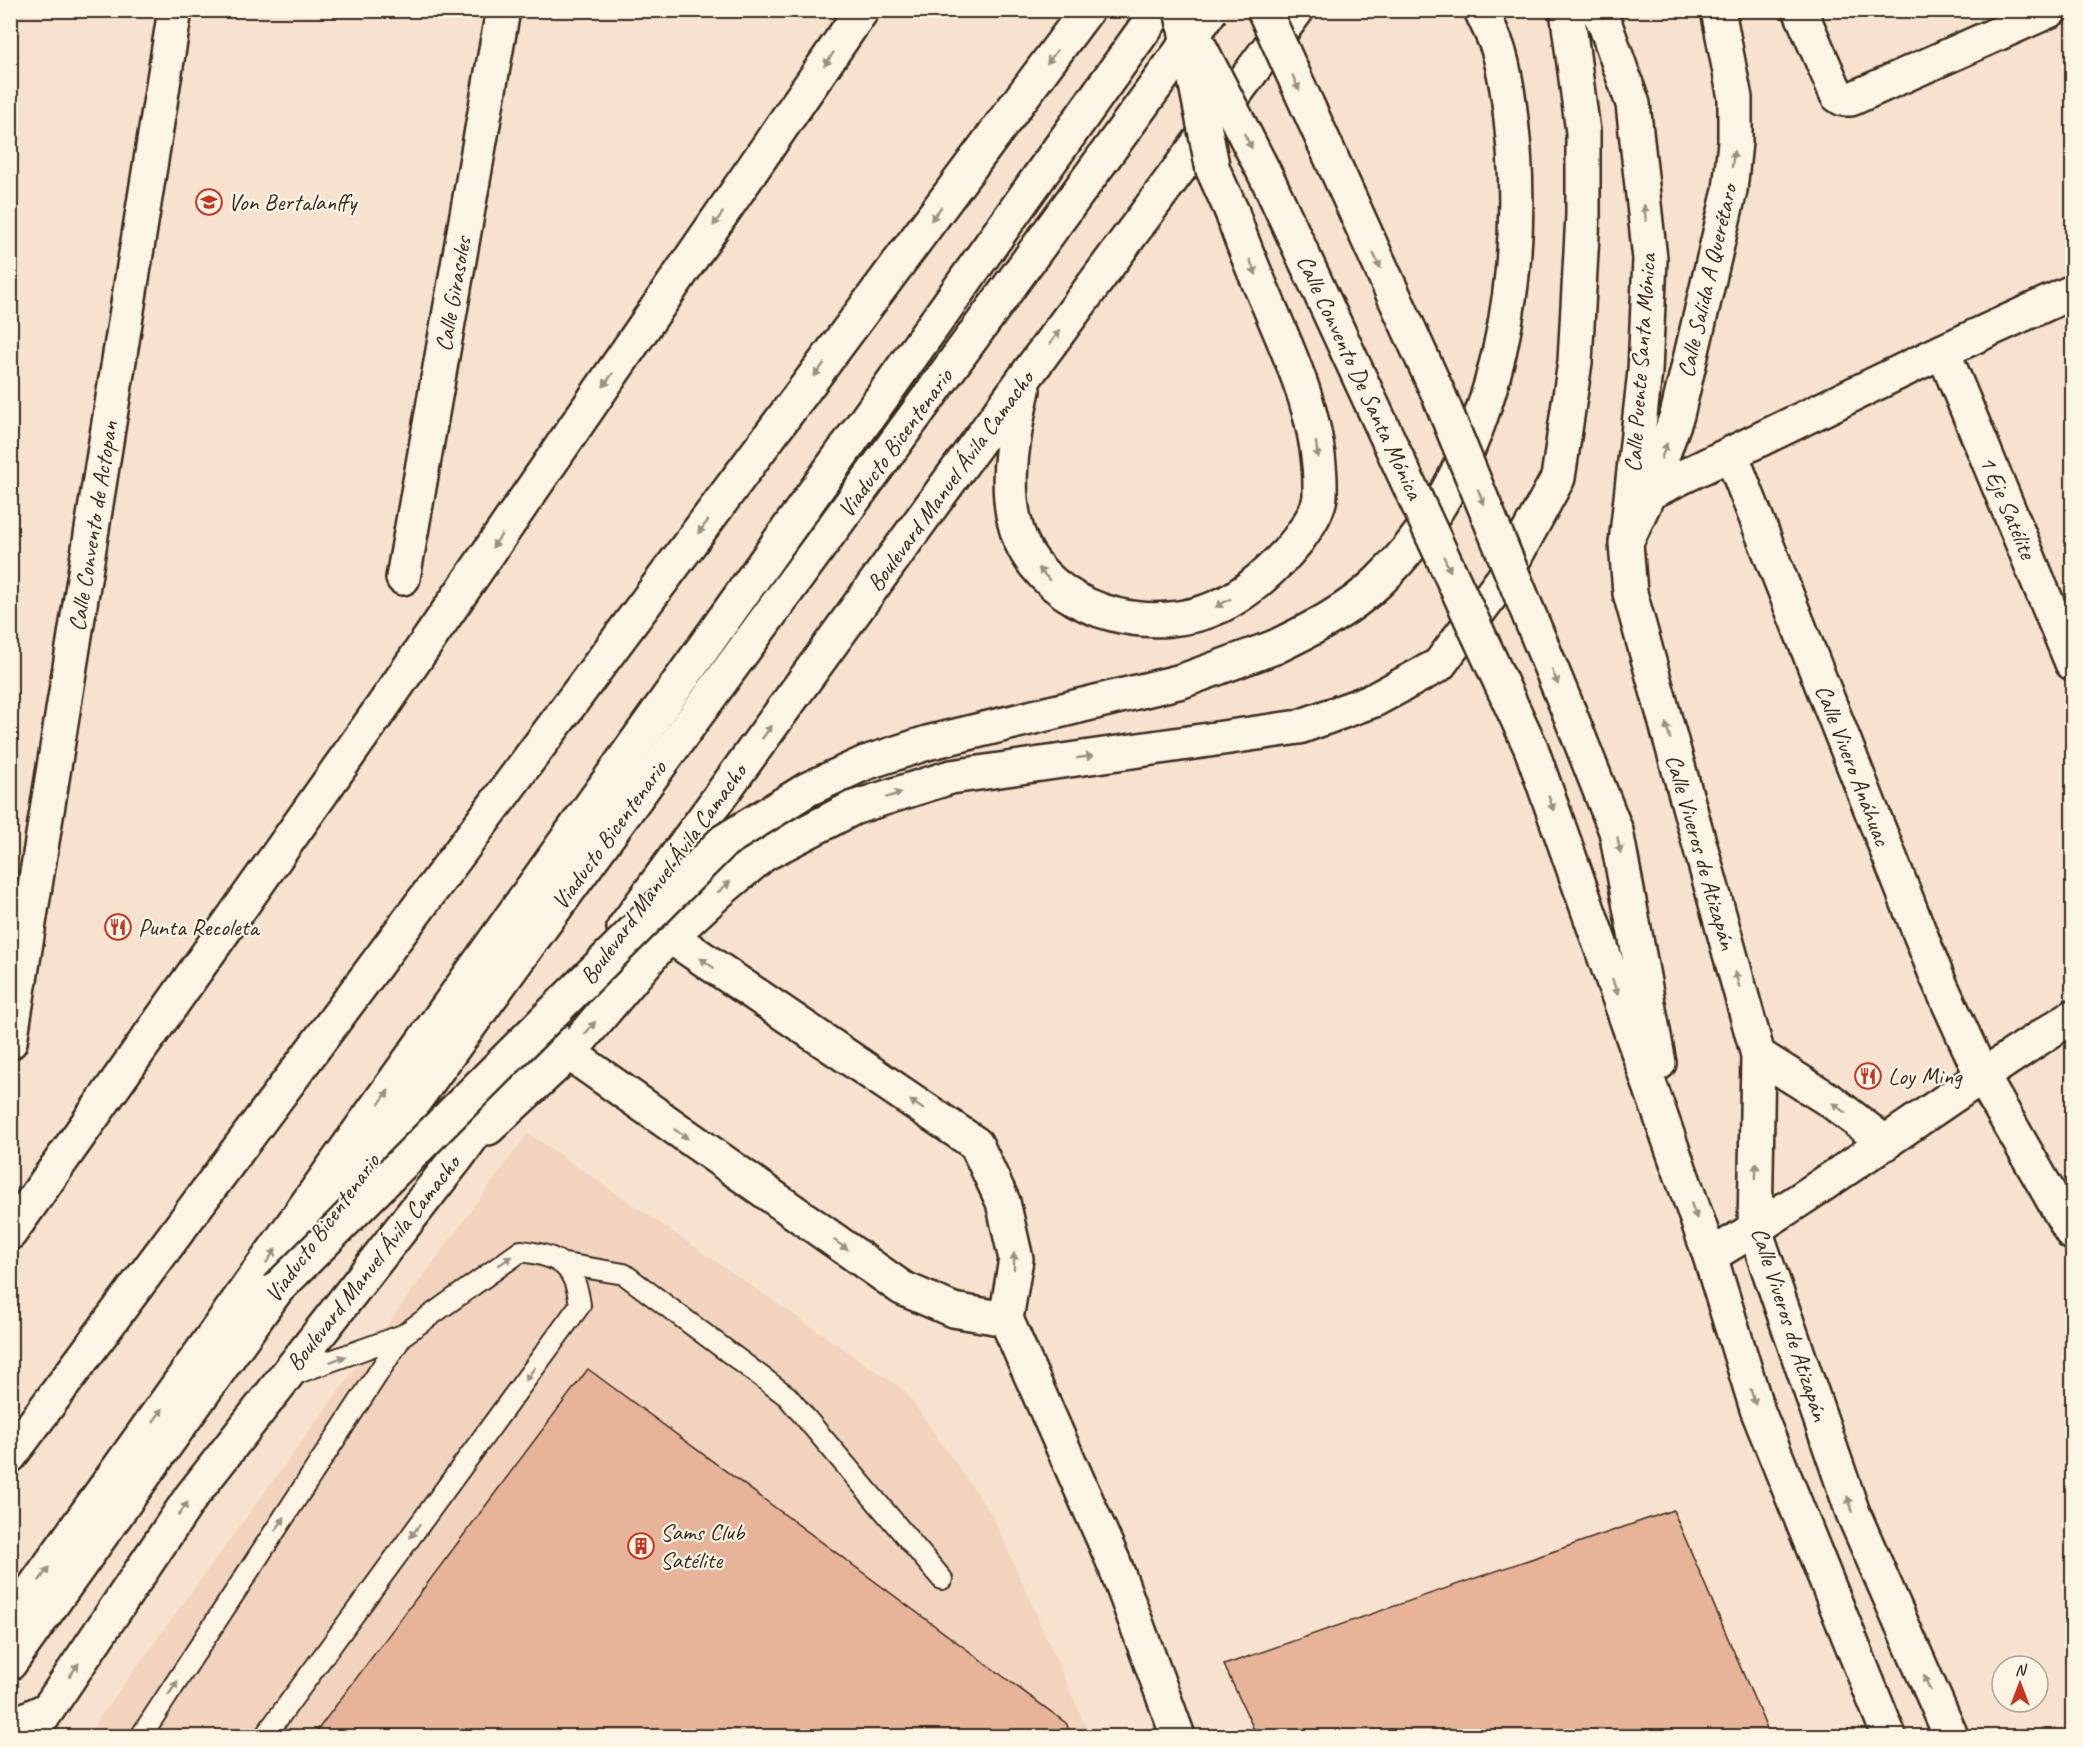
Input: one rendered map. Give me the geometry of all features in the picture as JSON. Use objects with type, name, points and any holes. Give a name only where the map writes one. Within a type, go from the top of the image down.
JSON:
[{"type":"main road","name":"Calle Convento de Actopan","points":[[10,1042],[175,10]]},
{"type":"main road","name":"Calle Girasoles","points":[[403,578],[503,10]]},
{"type":"main road","points":[[10,1456],[1087,10]]},
{"type":"main road","points":[[1264,10],[1438,393],[1616,831],[1679,1168],[1710,1256],[1757,1410],[1889,1737]]},
{"type":"main road","name":"Boulevard Manuel Ávila Camacho","points":[[38,1723],[191,1497],[458,1156],[1026,376],[1297,10]]},
{"type":"main road","points":[[277,1289],[724,841],[808,789],[866,763],[927,743],[1182,681],[1275,647],[1331,619],[1378,582],[1433,513],[1450,486],[1475,430],[1490,387],[1504,330],[1515,247],[1517,188],[1510,104],[1499,51],[1481,10]]},
{"type":"main road","points":[[458,1156],[569,1053],[671,937],[764,854],[853,808],[951,777],[1299,727],[1374,700],[1439,665],[1503,579],[1558,478],[1575,362],[1583,215],[1583,132],[1567,10]]},
{"type":"main road","name":"Calle Puente Santa Mónica","points":[[1598,10],[1633,104],[1650,259],[1645,371],[1626,543]]},
{"type":"main road","name":"Calle Salida A Querétaro","points":[[1626,543],[1649,493],[1677,415],[1730,190],[1735,142],[1735,98],[1718,10]]},
{"type":"main road","points":[[1800,10],[1837,95],[1843,99],[1851,99],[2051,10]]},
{"type":"main road","points":[[10,1233],[383,706],[862,11]]},
{"type":"main road","points":[[1026,376],[1011,443],[1010,481],[1016,521],[1026,552],[1048,581],[1085,603],[1127,619],[1172,620],[1220,606],[1265,577],[1301,537],[1321,498],[1318,450],[1308,399],[1213,170],[1183,11]]},
{"type":"main road","points":[[10,1621],[1183,11]]},
{"type":"main road","name":"Calle Convento De Santa Mónica","points":[[1183,11],[1269,182],[1532,748],[1679,1168]]},
{"type":"main road","name":"Viaducto Bicentenario","points":[[10,1663],[1183,11]]},
{"type":"main road","points":[[1649,493],[1943,351],[2073,292]]},
{"type":"main road","name":"1 Eje Satélite","points":[[1943,351],[2073,663]]},
{"type":"main road","name":"Calle Vivero Anáhuac","points":[[1731,453],[1937,977],[1981,1074],[2073,1233]]},
{"type":"main road","name":"Calle Viveros de Atizapán","points":[[1626,543],[1630,593],[1758,1054],[1755,1230],[1853,1513],[1951,1737]]},
{"type":"main road","points":[[671,937],[976,1144],[1003,1202],[1016,1259],[1006,1319],[1114,1563],[1178,1737]]},
{"type":"main road","points":[[1710,1256],[1755,1230],[1886,1143],[1981,1074],[2073,1017]]},
{"type":"main road","points":[[569,1053],[902,1288],[953,1310],[1006,1319]]},
{"type":"main road","points":[[1758,1054],[1831,1101],[1886,1143]]},
{"type":"main road","points":[[10,1727],[38,1723]]},
{"type":"lane","points":[[284,1378],[403,1335],[521,1251],[544,1254],[565,1264],[624,1274],[787,1396],[942,1578]]},
{"type":"lane","points":[[265,1737],[580,1305],[577,1284],[565,1264]]},
{"type":"lane","points":[[141,1737],[403,1335]]},
{"type":"shaded area","points":[[528,1133],[905,1391],[993,1517],[1090,1736],[86,1736]]},
{"type":"building","name":"Sams Club Satélite","points":[[588,1369],[1066,1723],[1072,1736],[313,1736]]},
{"type":"building","points":[[1673,1510],[1770,1736],[1257,1736],[1224,1665]]},
{"type":"place","name":"Von Bertalanffy","points":[[209,202]]},
{"type":"place","name":"Punta Recoleta","points":[[118,927]]},
{"type":"place","name":"Loy Ming","points":[[1868,1076]]},
{"type":"place","name":"Sams Club Satélite","points":[[641,1546]]}]
